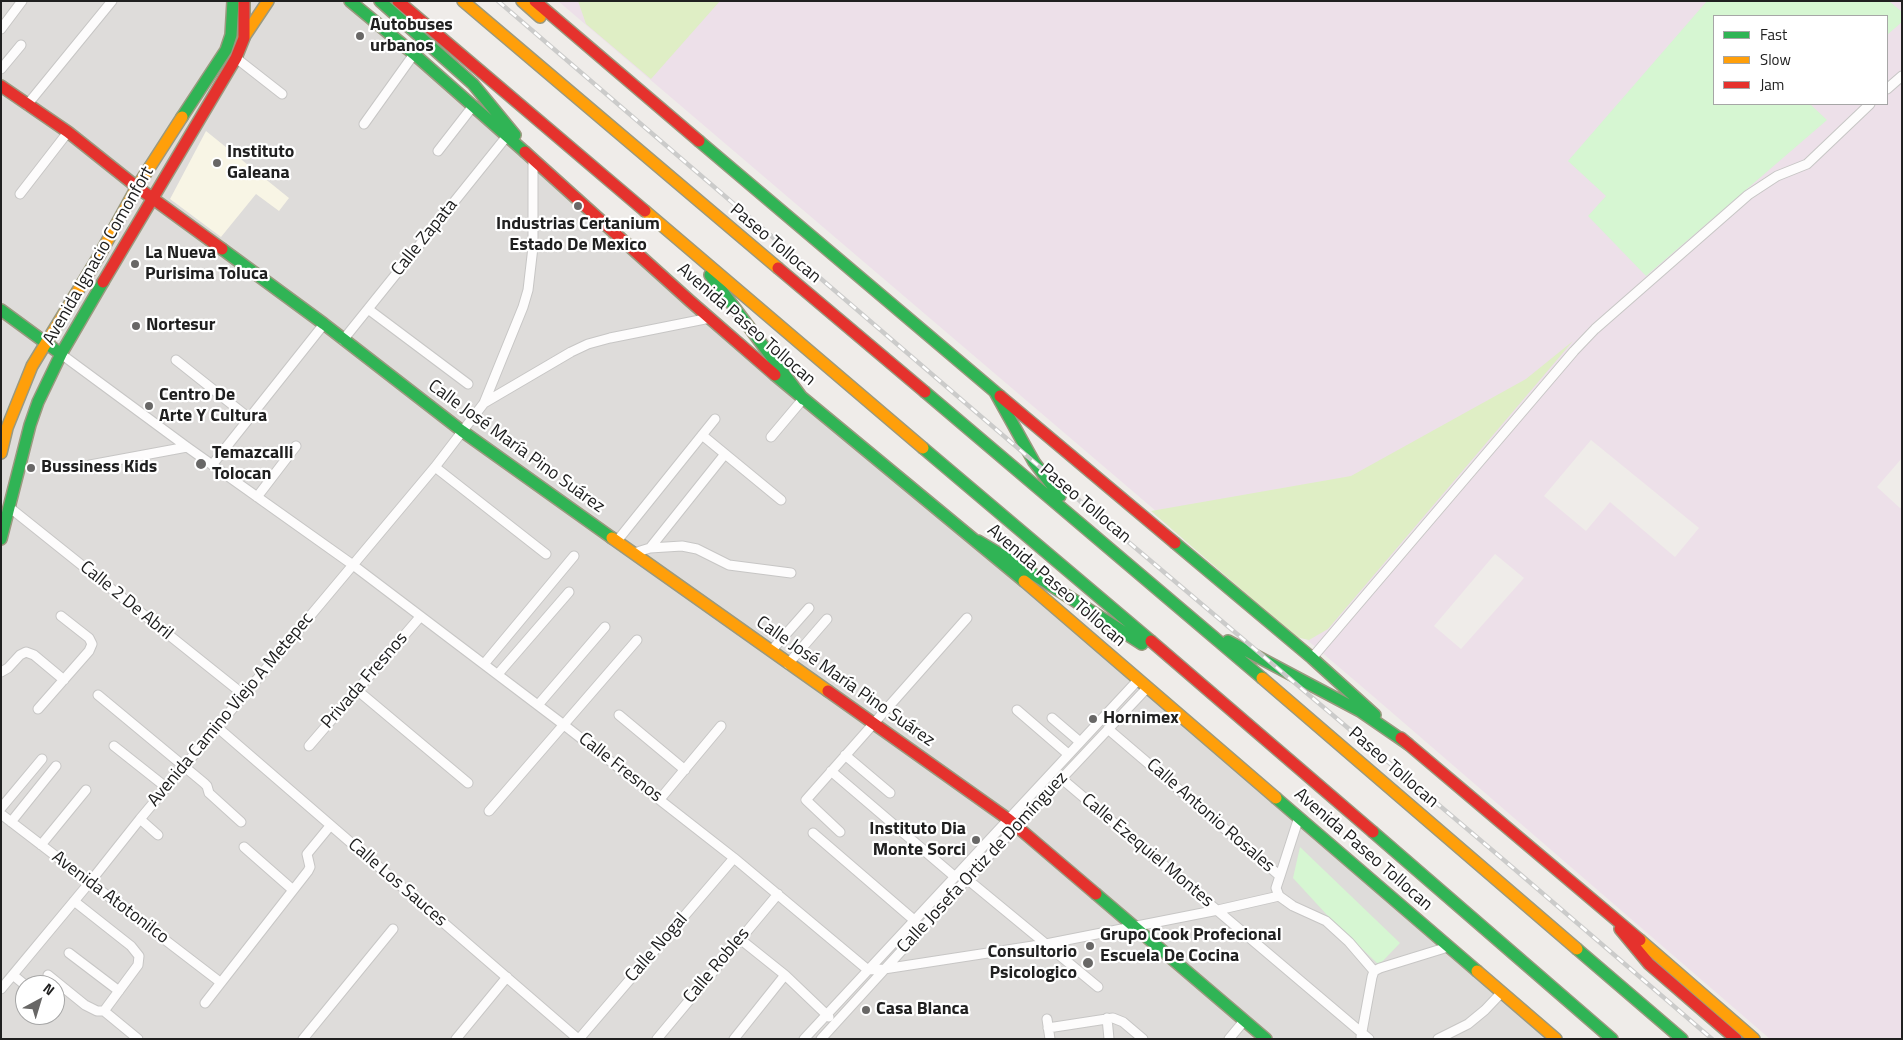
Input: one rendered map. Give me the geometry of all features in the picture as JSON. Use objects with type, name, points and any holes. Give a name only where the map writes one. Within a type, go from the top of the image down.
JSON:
[{"type":"main road","name":"Avenida Ignacio Comonfort","points":[[2,450],[7,428],[32,366],[99,256],[138,187],[226,50],[231,36],[233,1]]},
{"type":"main road","name":"Avenida Ignacio Comonfort","points":[[1,539],[30,425],[38,402],[61,354],[100,291],[236,58],[244,38],[244,1]]},
{"type":"main road","points":[[244,38],[268,1]]},
{"type":"main road","name":"Avenida Paseo Tollocan","points":[[350,1],[414,54],[710,318],[804,399],[978,542],[1502,992],[1551,1037]]},
{"type":"main road","name":"Avenida Paseo Tollocan","points":[[380,1],[473,84],[527,150],[532,160]]},
{"type":"main road","points":[[398,1],[1172,659],[1612,1039]]},
{"type":"main road","name":"Paseo Tollocan","points":[[463,1],[730,229],[1087,528],[1682,1039]]},
{"type":"main road","points":[[522,1],[552,27],[591,49]]},
{"type":"main road","points":[[535,1],[995,392],[1312,658],[1408,744],[1754,1039]]},
{"type":"main road","name":"Calle José María Pino Suárez","points":[[1,86],[68,132],[138,187],[324,324],[462,431],[1013,823],[1266,1039]]},
{"type":"main road","points":[[694,253],[804,399]]},
{"type":"main road","points":[[1,310],[61,354]]},
{"type":"main road","points":[[995,392],[1034,462],[1087,528]]},
{"type":"main road","points":[[978,542],[1027,570],[1139,642],[1172,659]]},
{"type":"main road","points":[[1198,624],[1360,711],[1408,744]]},
{"type":"main road","points":[[1613,917],[1622,933],[1640,954],[1736,1039]]},
{"type":"street","points":[[1,28],[22,1]]},
{"type":"street","points":[[27,105],[112,1]]},
{"type":"street","points":[[1,69],[21,45]]},
{"type":"street","points":[[364,124],[414,54]]},
{"type":"street","points":[[236,58],[282,94]]},
{"type":"street","points":[[1888,88],[1902,76]]},
{"type":"street","points":[[1312,658],[1574,351],[1595,329],[1748,194],[1777,176],[1807,164],[1869,105]]},
{"type":"street","points":[[438,151],[473,106]]},
{"type":"street","points":[[20,194],[68,132]]},
{"type":"street","name":"Calle Zapata","points":[[343,340],[507,136]]},
{"type":"street","points":[[484,403],[523,307],[528,290],[533,247],[532,160]]},
{"type":"street","points":[[368,309],[468,384]]},
{"type":"street","points":[[484,403],[588,344],[710,318]]},
{"type":"street","points":[[212,465],[324,324]]},
{"type":"street","name":"Calle Fresnos","points":[[61,354],[212,465],[353,565],[564,724],[734,858],[868,970]]},
{"type":"street","points":[[176,360],[249,418]]},
{"type":"street","points":[[771,437],[804,399]]},
{"type":"street","name":"Avenida Camino Viejo A Metepec","points":[[1,988],[435,467],[484,403]]},
{"type":"street","points":[[617,541],[715,419]]},
{"type":"street","points":[[702,435],[782,500]]},
{"type":"street","points":[[90,465],[187,446]]},
{"type":"street","points":[[257,497],[296,446]]},
{"type":"street","points":[[650,548],[725,454]]},
{"type":"street","points":[[435,467],[546,554]]},
{"type":"street","name":"Calle 2 De Abril","points":[[9,507],[244,695]]},
{"type":"street","points":[[634,553],[650,548],[682,546],[697,549],[729,565],[791,573]]},
{"type":"street","points":[[484,664],[574,556]]},
{"type":"street","points":[[498,674],[569,592]]},
{"type":"street","points":[[771,651],[809,608]]},
{"type":"street","points":[[38,709],[92,644],[89,638],[61,616]]},
{"type":"street","name":"Privada Fresnos","points":[[309,746],[420,617]]},
{"type":"street","points":[[840,832],[806,800],[968,618]]},
{"type":"street","points":[[788,664],[827,619]]},
{"type":"street","points":[[538,705],[605,627]]},
{"type":"street","points":[[489,811],[638,640]]},
{"type":"street","points":[[1,672],[26,652],[34,656],[64,680]]},
{"type":"street","name":"Calle Josefa Ortiz de Domínguez","points":[[804,1039],[954,876],[1062,779],[1108,729],[1142,684]]},
{"type":"street","name":"Calle Josefa Ortiz de Domínguez","points":[[821,1039],[967,879],[1068,754],[1142,684]]},
{"type":"street","points":[[357,690],[468,783]]},
{"type":"street","points":[[98,695],[206,785],[209,793],[241,822]]},
{"type":"street","points":[[1016,710],[1068,754]]},
{"type":"street","points":[[619,715],[684,770]]},
{"type":"street","points":[[1052,718],[1080,742]]},
{"type":"street","points":[[660,799],[721,726]]},
{"type":"street","name":"Calle Los Sauces","points":[[217,727],[579,1039]]},
{"type":"street","name":"Calle Antonio Rosales","points":[[1108,729],[1280,876],[1276,888],[1279,896],[1293,906],[1326,921],[1349,942],[1374,971]]},
{"type":"street","points":[[114,746],[167,788]]},
{"type":"street","points":[[845,755],[890,793]]},
{"type":"street","points":[[1,808],[42,759]]},
{"type":"street","points":[[11,822],[56,766]]},
{"type":"street","points":[[831,771],[954,876]]},
{"type":"street","name":"Calle Ezequiel Montes","points":[[1062,779],[1218,910],[1361,1035],[1369,1039]]},
{"type":"street","points":[[41,845],[86,790]]},
{"type":"street","name":"Avenida Atotonilco","points":[[1,814],[220,982]]},
{"type":"street","points":[[1280,876],[1299,817]]},
{"type":"street","points":[[140,819],[158,835]]},
{"type":"street","points":[[205,1002],[310,867],[307,854],[330,826]]},
{"type":"street","points":[[813,833],[914,920]]},
{"type":"street","points":[[244,847],[293,890]]},
{"type":"street","name":"Calle Nogal","points":[[579,1039],[734,858]]},
{"type":"street","points":[[967,879],[1098,987]]},
{"type":"street","name":"Calle Robles","points":[[656,1039],[778,894]]},
{"type":"street","points":[[868,970],[1046,944],[1279,896]]},
{"type":"street","points":[[74,901],[131,946],[139,956],[138,965],[104,1011]]},
{"type":"street","points":[[303,1039],[393,929]]},
{"type":"street","points":[[740,939],[785,975],[835,1022]]},
{"type":"street","points":[[1361,1035],[1374,971],[1448,947]]},
{"type":"street","points":[[69,953],[119,991]]},
{"type":"street","points":[[734,1039],[785,975]]},
{"type":"street","points":[[456,1039],[507,977]]},
{"type":"street","points":[[65,989],[85,1005],[96,1011],[104,1011],[138,1039]]},
{"type":"street","points":[[1438,1039],[1468,1024],[1502,992]]},
{"type":"street","points":[[1107,1018],[1109,1039]]},
{"type":"street","points":[[1050,1039],[1048,1024],[1107,1018],[1118,1019],[1142,1039]]},
{"type":"street","points":[[1230,1039],[1244,1021]]},
{"type":"shaded area","points":[[1,1],[342,1],[1546,1039],[1,1039]]},
{"type":"shaded area","points":[[558,1],[1902,1],[1902,458],[1877,487],[1900,508],[1902,507],[1902,1039],[1770,1039],[1374,697]],"holes":[[[1591,440],[1699,528],[1675,557],[1610,502],[1586,531],[1544,496]],[[1495,554],[1524,578],[1461,649],[1434,626]]]},
{"type":"shaded area","name":"Instituto Galeana","points":[[206,131],[289,198],[279,211],[256,194],[221,237],[170,199]]},
{"type":"green space","points":[[578,1],[720,1],[651,79],[586,24]]},
{"type":"green space","points":[[1707,1],[1889,1],[1902,12],[1902,22],[1888,34],[1888,15],[1713,15],[1713,105],[1811,105],[1827,120],[1646,276],[1588,216],[1606,196],[1568,161]]},
{"type":"green space","points":[[1573,341],[1328,629],[1309,640],[1296,637],[1151,511],[1351,476],[1526,379]]},
{"type":"green space","points":[[1300,847],[1400,943],[1379,965],[1327,915],[1293,878]]},
{"type":"railway","points":[[498,1],[1034,462],[1712,1039]]},
{"type":"traffic: fast","points":[[182,117],[226,50],[231,35],[233,1]]},
{"type":"traffic: fast","points":[[350,1],[414,54],[525,152]]},
{"type":"traffic: fast","points":[[380,1],[473,84],[515,135]]},
{"type":"traffic: fast","points":[[699,141],[1000,396]]},
{"type":"traffic: fast","points":[[222,249],[324,324],[462,431],[612,538]]},
{"type":"traffic: fast","points":[[710,275],[803,399]]},
{"type":"traffic: fast","points":[[1,539],[30,425],[38,402],[61,354],[103,282]]},
{"type":"traffic: fast","points":[[1,310],[61,354]]},
{"type":"traffic: fast","points":[[775,375],[1024,581]]},
{"type":"traffic: fast","points":[[925,392],[1262,678]]},
{"type":"traffic: fast","points":[[995,392],[1034,462],[1060,496]]},
{"type":"traffic: fast","points":[[923,448],[1151,641]]},
{"type":"traffic: fast","points":[[978,541],[1027,570],[1142,644]]},
{"type":"traffic: fast","points":[[1175,543],[1312,658],[1375,715]]},
{"type":"traffic: fast","points":[[1228,641],[1360,711],[1408,744]]},
{"type":"traffic: fast","points":[[1276,798],[1477,971]]},
{"type":"traffic: fast","points":[[1373,832],[1612,1039]]},
{"type":"traffic: fast","points":[[1096,894],[1266,1039]]},
{"type":"traffic: fast","points":[[1577,949],[1682,1039]]},
{"type":"traffic: slow","points":[[244,37],[268,1]]},
{"type":"traffic: slow","points":[[463,1],[778,268]]},
{"type":"traffic: slow","points":[[522,1],[540,17]]},
{"type":"traffic: slow","points":[[1,453],[7,428],[32,366],[99,256],[137,187],[182,117]]},
{"type":"traffic: slow","points":[[645,211],[923,448]]},
{"type":"traffic: slow","points":[[612,538],[828,691]]},
{"type":"traffic: slow","points":[[1024,581],[1276,798]]},
{"type":"traffic: slow","points":[[1262,678],[1577,949]]},
{"type":"traffic: slow","points":[[1640,940],[1754,1039]]},
{"type":"traffic: slow","points":[[1477,971],[1556,1039]]},
{"type":"traffic: jam","points":[[103,282],[236,58],[244,38],[244,1]]},
{"type":"traffic: jam","points":[[398,1],[645,211]]},
{"type":"traffic: jam","points":[[535,1],[699,141]]},
{"type":"traffic: jam","points":[[1,86],[68,132],[137,187],[222,249]]},
{"type":"traffic: jam","points":[[525,152],[775,375]]},
{"type":"traffic: jam","points":[[778,268],[925,392]]},
{"type":"traffic: jam","points":[[1000,396],[1175,543]]},
{"type":"traffic: jam","points":[[1151,641],[1373,832]]},
{"type":"traffic: jam","points":[[828,691],[1008,819],[1096,894]]},
{"type":"traffic: jam","points":[[1401,738],[1640,940]]},
{"type":"traffic: jam","points":[[1620,929],[1649,964],[1736,1039]]},
{"type":"place","name":"Autobuses urbanos","points":[[360,36]]},
{"type":"place","name":"Instituto Galeana","points":[[217,163]]},
{"type":"place","name":"Industrias Certanium Estado De Mexico","points":[[578,206]]},
{"type":"place","name":"La Nueva Purisima Toluca","points":[[135,264]]},
{"type":"place","name":"Nortesur","points":[[136,326]]},
{"type":"place","name":"Centro De Arte Y Cultura","points":[[149,406]]},
{"type":"place","name":"Temazcalli Tolocan","points":[[201,464]]},
{"type":"place","name":"Bussiness Kids","points":[[31,468]]},
{"type":"place","name":"Hornimex","points":[[1093,719]]},
{"type":"place","name":"Instituto Dia Monte Sorci","points":[[976,840]]},
{"type":"place","name":"Grupo Cook Profecional Escuela De Cocina","points":[[1090,946]]},
{"type":"place","name":"Consultorio Psicologico","points":[[1088,963]]},
{"type":"place","name":"Casa Blanca","points":[[866,1010]]}]
